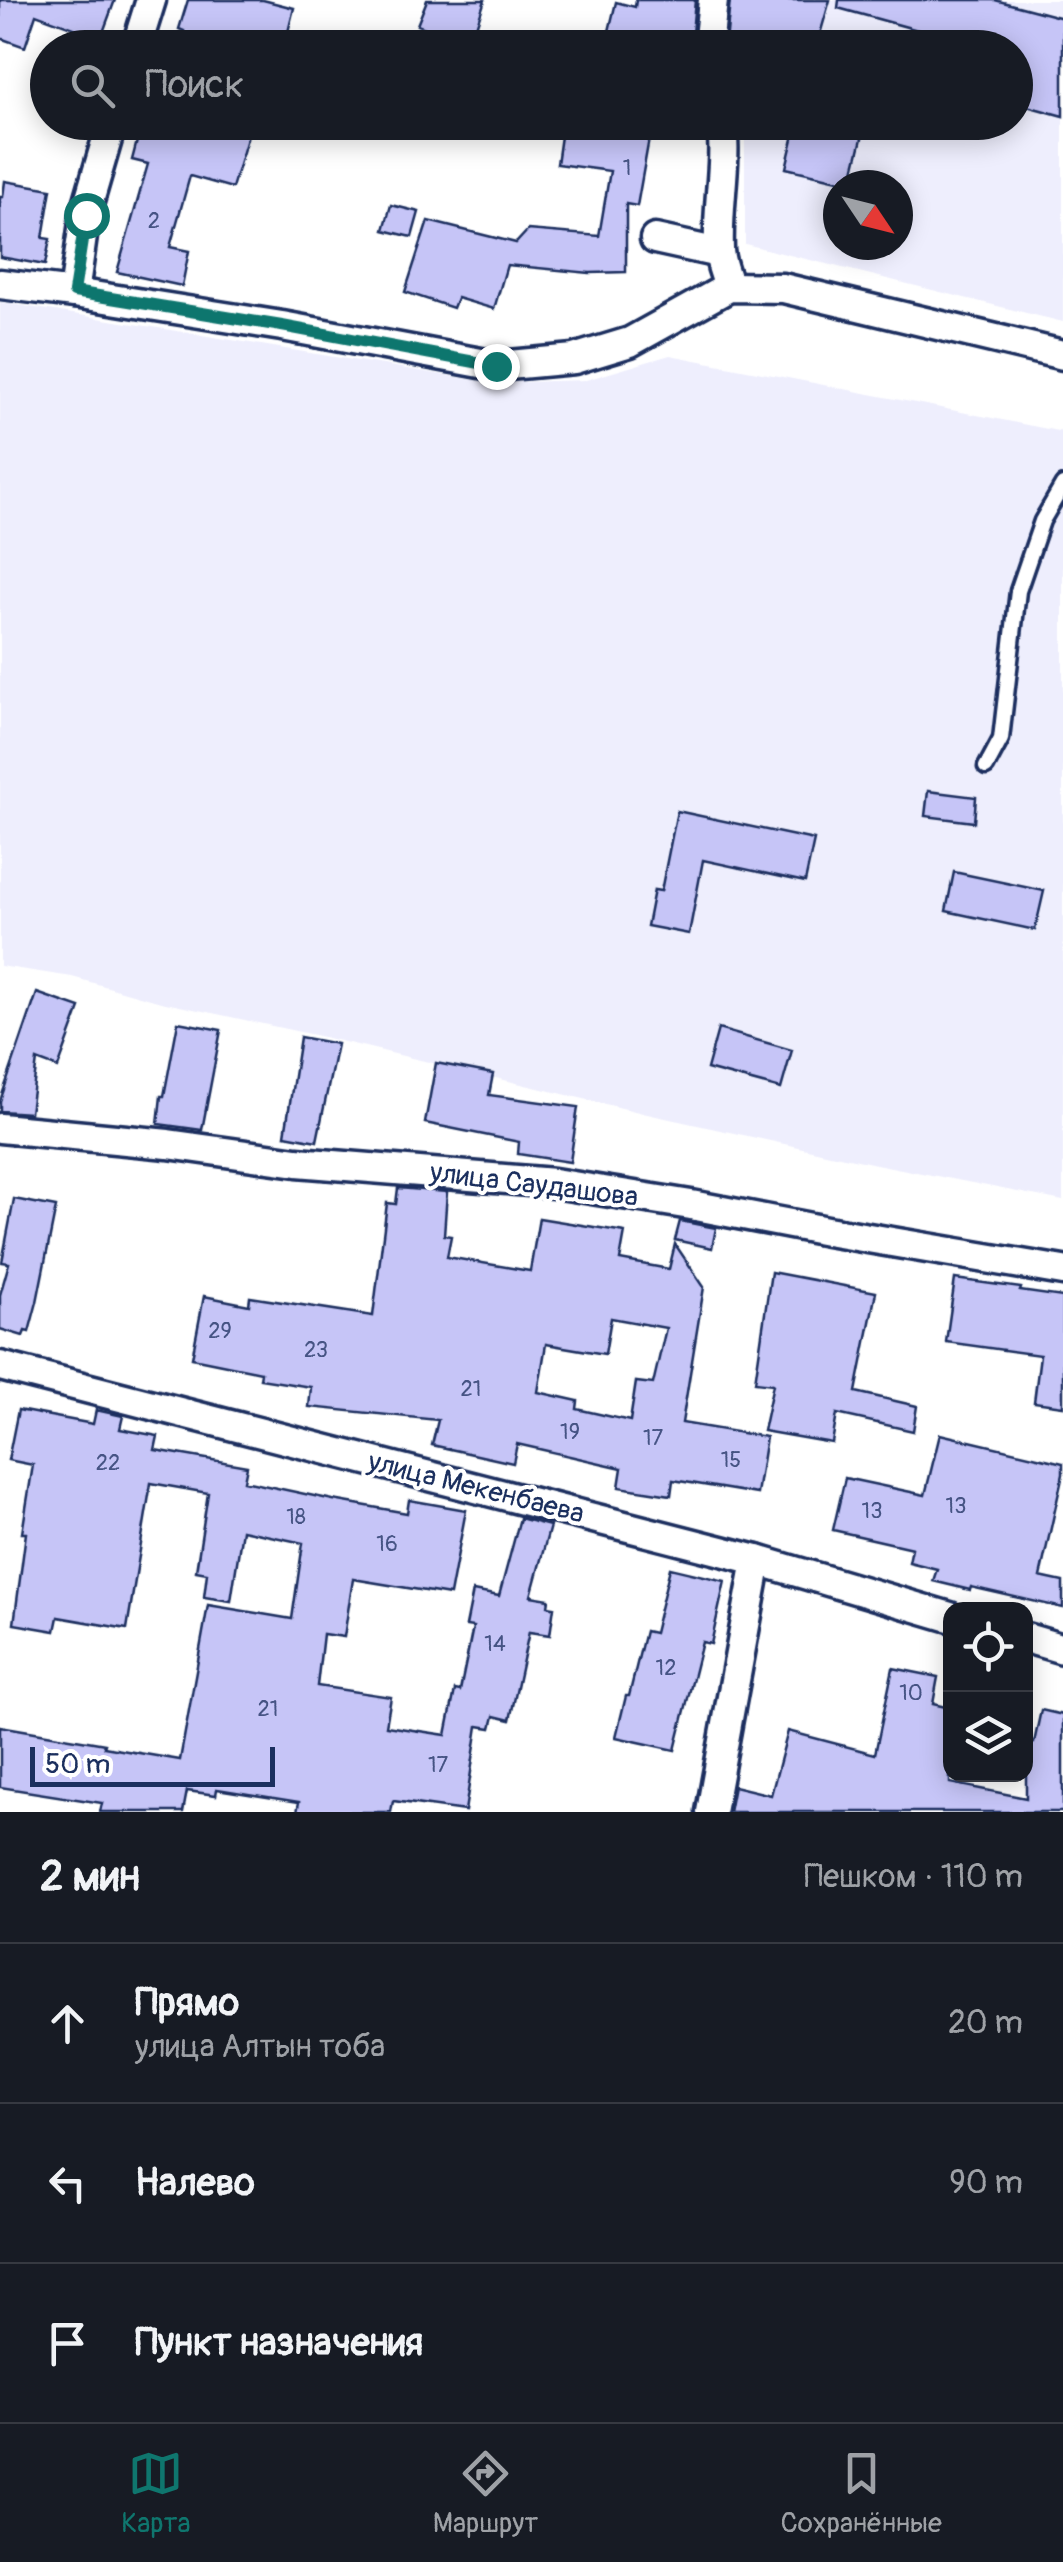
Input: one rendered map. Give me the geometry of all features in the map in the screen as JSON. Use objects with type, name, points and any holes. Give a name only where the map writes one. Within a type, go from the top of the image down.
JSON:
[{"type":"street","points":[[141,30],[150,0]]},
{"type":"street","points":[[710,30],[712,0]]},
{"type":"street","points":[[74,292],[86,215],[107,140]]},
{"type":"street","points":[[724,140],[719,253],[729,286]]},
{"type":"street","points":[[656,239],[719,253]]},
{"type":"street","points":[[0,284],[282,326],[496,366],[574,360],[630,342],[729,286],[783,288],[1063,355]]},
{"type":"street","name":"улица Саудашова","points":[[0,1128],[168,1144],[296,1162],[554,1183],[1063,1271]]},
{"type":"street","name":"улица Мекенбаева","points":[[0,1366],[757,1560],[943,1615]]},
{"type":"street","points":[[710,1812],[757,1560]]},
{"type":"street","points":[[1033,1640],[1063,1649]]},
{"type":"lane","points":[[986,766],[1001,739],[1018,591],[1042,521],[1063,485]]},
{"type":"shaded area","points":[[729,0],[1063,0],[1063,322],[745,244],[745,140],[1033,140],[1033,30],[723,30]]},
{"type":"shaded area","points":[[0,302],[493,383],[586,380],[670,355],[1063,432],[1063,1201],[647,1114],[161,1002],[72,977],[0,966]]},
{"type":"building","points":[[0,0],[115,0],[104,30],[79,30],[36,14],[25,47],[0,38]]},
{"type":"building","points":[[188,0],[263,0],[294,8],[288,30],[179,29]]},
{"type":"building","points":[[427,0],[485,0],[475,30],[430,30],[417,25]]},
{"type":"building","points":[[636,0],[695,0],[692,30],[609,30],[616,2],[635,7]]},
{"type":"building","points":[[730,0],[830,0],[821,30],[727,30]]},
{"type":"building","points":[[839,0],[995,0],[1063,18],[1063,116],[1033,108],[1033,30],[918,30],[838,8]]},
{"type":"building","points":[[137,140],[247,140],[232,188],[190,176],[170,247],[189,251],[182,286],[117,272],[148,164],[132,160]]},
{"type":"building","points":[[560,140],[649,140],[637,206],[626,204],[626,272],[590,273],[507,265],[494,309],[457,298],[453,308],[405,292],[428,221],[516,243],[528,230],[599,236],[610,171],[557,164]]},
{"type":"building","points":[[793,140],[862,140],[854,170],[823,170],[823,177],[786,168]]},
{"type":"building","points":[[5,181],[51,189],[43,238],[50,239],[45,265],[0,257],[0,197]]},
{"type":"building","points":[[391,205],[419,212],[412,237],[384,230]]},
{"type":"building","points":[[928,791],[976,797],[974,822],[925,816]]},
{"type":"building","points":[[677,811],[814,840],[805,882],[703,860],[689,934],[647,926],[654,890],[661,891]]},
{"type":"building","points":[[954,872],[1044,891],[1035,930],[946,911]]},
{"type":"building","points":[[37,993],[80,1008],[58,1068],[37,1060],[30,1113],[0,1111],[0,1101]]},
{"type":"building","points":[[178,1022],[221,1030],[202,1130],[158,1124]]},
{"type":"building","points":[[718,1029],[792,1050],[781,1089],[707,1069]]},
{"type":"building","points":[[300,1037],[337,1044],[317,1141],[285,1135]]},
{"type":"building","points":[[436,1063],[493,1074],[489,1095],[578,1107],[570,1162],[518,1154],[519,1142],[425,1123]]},
{"type":"building","points":[[398,1188],[447,1192],[444,1235],[451,1236],[447,1257],[530,1271],[539,1218],[625,1232],[620,1260],[669,1269],[675,1244],[704,1287],[682,1423],[766,1437],[757,1494],[673,1480],[671,1495],[619,1487],[622,1468],[517,1444],[513,1463],[432,1445],[438,1420],[309,1407],[311,1387],[260,1379],[261,1372],[192,1358],[204,1296],[249,1305],[250,1297],[373,1316],[387,1203],[396,1204]],"holes":[[[611,1318],[666,1328],[653,1384],[636,1382],[630,1421],[577,1409],[578,1401],[538,1392],[546,1344],[605,1354]]]},
{"type":"building","points":[[14,1199],[56,1207],[37,1302],[29,1332],[25,1331],[23,1336],[0,1329],[0,1295],[9,1263],[2,1262]]},
{"type":"building","points":[[680,1221],[716,1228],[712,1248],[675,1240]]},
{"type":"building","points":[[771,1272],[876,1292],[856,1392],[917,1406],[913,1431],[837,1414],[832,1443],[763,1431],[773,1384],[755,1382]]},
{"type":"building","points":[[955,1279],[1063,1297],[1063,1406],[1034,1402],[1040,1355],[946,1342]]},
{"type":"building","points":[[18,1410],[93,1424],[96,1410],[123,1416],[120,1429],[158,1436],[155,1450],[247,1466],[244,1481],[407,1513],[409,1500],[466,1510],[450,1595],[353,1579],[344,1637],[323,1634],[317,1686],[391,1697],[386,1726],[446,1735],[473,1627],[466,1626],[473,1591],[499,1596],[520,1518],[550,1526],[531,1596],[549,1599],[548,1606],[554,1607],[550,1635],[529,1632],[510,1720],[494,1716],[491,1728],[478,1726],[465,1811],[393,1801],[391,1812],[297,1812],[299,1802],[217,1789],[216,1795],[187,1791],[183,1812],[100,1812],[102,1803],[0,1787],[0,1726],[180,1760],[208,1605],[292,1619],[303,1543],[242,1530],[231,1601],[204,1597],[207,1573],[196,1571],[208,1493],[151,1483],[127,1629],[58,1617],[55,1631],[14,1624],[33,1465],[8,1460]]},
{"type":"building","points":[[940,1434],[1063,1463],[1040,1577],[1063,1582],[1063,1608],[933,1581],[937,1569],[909,1562],[912,1548],[833,1530],[845,1478],[925,1495]]},
{"type":"building","points":[[670,1568],[725,1581],[711,1644],[702,1642],[675,1750],[616,1737],[645,1631],[654,1633]]},
{"type":"building","points":[[893,1668],[938,1677],[933,1704],[943,1706],[943,1782],[1026,1798],[1026,1782],[1033,1782],[1033,1743],[1041,1710],[1063,1715],[1063,1812],[729,1812],[734,1786],[771,1795],[788,1731],[875,1754]]},
{"type":"route","points":[[86,215],[74,292],[496,366]]}]
